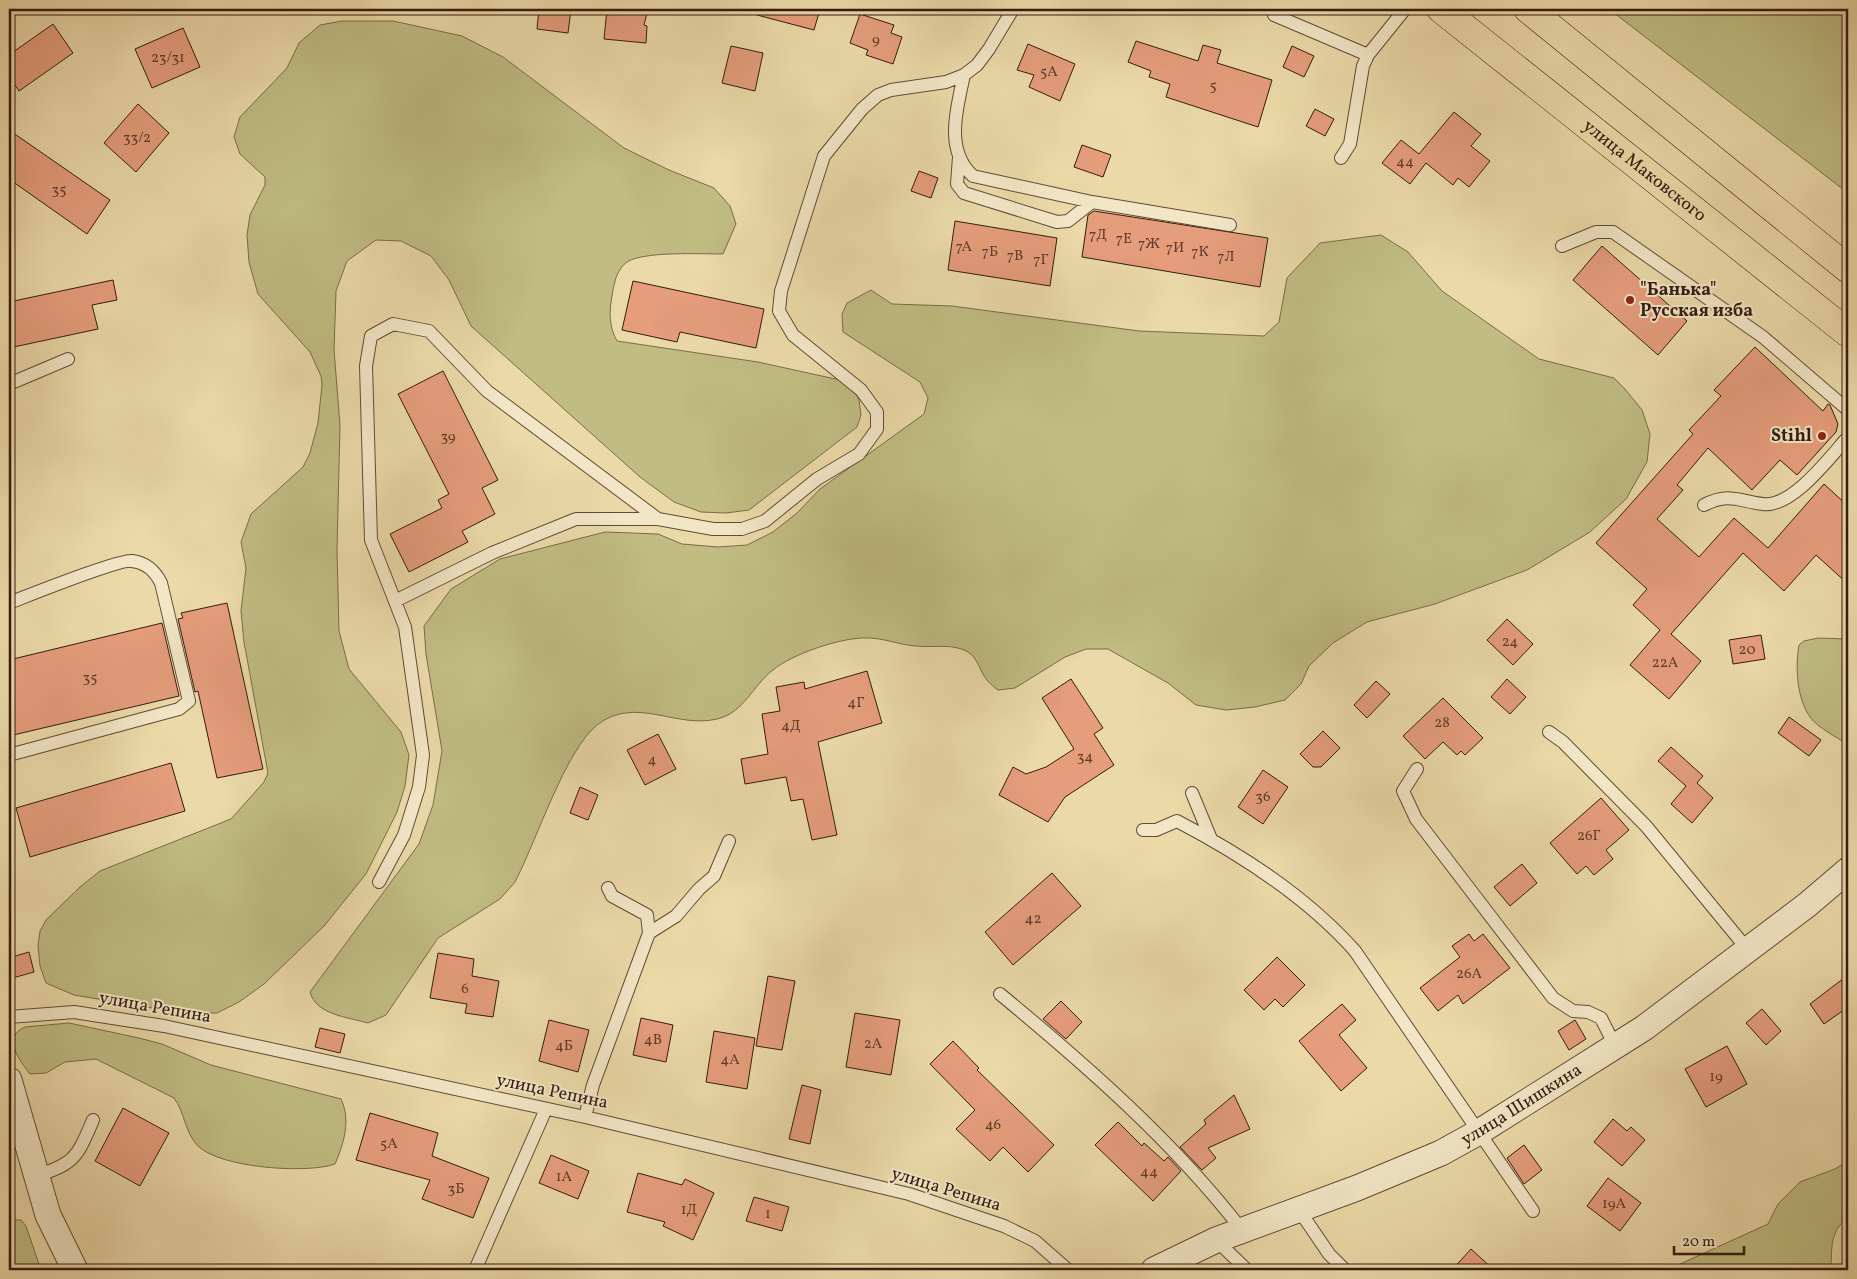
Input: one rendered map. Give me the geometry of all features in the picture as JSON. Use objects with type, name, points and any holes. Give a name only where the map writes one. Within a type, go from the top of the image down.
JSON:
[{"type":"highway","name":"улица Маковского","points":[[1441,9],[1848,333]]},
{"type":"highway","points":[[1528,9],[1848,269]]},
{"type":"street","name":"улица Шишкина","points":[[1154,1270],[1216,1240],[1299,1210],[1441,1153],[1479,1132],[1615,1046],[1748,950],[1807,905],[1848,870]]},
{"type":"street","points":[[9,1080],[48,1215],[75,1270]]},
{"type":"lane","points":[[395,602],[492,553],[576,519],[658,519],[713,529],[742,529],[765,521],[818,479],[859,454],[877,429],[877,412],[861,390],[793,335],[778,312],[781,290],[824,156],[862,109],[878,95],[891,90],[946,82],[964,75],[976,65],[989,49],[1012,9]]},
{"type":"lane","points":[[1341,158],[1350,144],[1360,78],[1368,55],[1405,9]]},
{"type":"lane","points":[[1274,15],[1368,55]]},
{"type":"lane","points":[[964,75],[954,122],[959,157],[957,184],[964,193],[1057,222],[1068,221],[1092,202]]},
{"type":"lane","points":[[959,157],[973,176],[1092,202],[1230,225]]},
{"type":"lane","points":[[1562,246],[1596,232],[1613,232],[1763,337],[1848,410]]},
{"type":"lane","points":[[379,882],[404,835],[419,787],[423,755],[405,627],[371,540],[366,366],[372,336],[393,324],[429,331],[487,391],[658,519]]},
{"type":"lane","points":[[9,384],[68,359]]},
{"type":"lane","points":[[1704,504],[1724,497],[1764,505],[1777,504],[1804,484],[1848,437]]},
{"type":"lane","points":[[9,603],[55,585],[130,560],[155,570],[162,583],[189,701],[179,709],[9,755]]},
{"type":"lane","points":[[1549,732],[1563,742],[1646,826],[1748,950]]},
{"type":"lane","points":[[1417,769],[1403,791],[1416,819],[1553,998],[1573,1011],[1588,1012],[1601,1018],[1615,1046]]},
{"type":"lane","points":[[1192,793],[1212,839]]},
{"type":"lane","points":[[1143,830],[1156,830],[1177,822],[1212,839],[1287,888],[1334,927],[1356,951],[1533,1211]]},
{"type":"lane","points":[[650,933],[676,916],[699,889],[714,876],[729,841]]},
{"type":"lane","points":[[585,1117],[593,1085],[650,933],[647,916],[612,896],[608,888]]},
{"type":"lane","points":[[1000,994],[1074,1056],[1147,1124],[1221,1203],[1242,1230]]},
{"type":"lane","name":"улица Репина","points":[[9,1017],[74,1012],[164,1026],[585,1117],[909,1194],[1004,1226],[1035,1241],[1068,1270]]},
{"type":"lane","points":[[475,1270],[546,1109]]},
{"type":"lane","points":[[36,1176],[60,1168],[78,1153],[93,1120]]},
{"type":"lane","points":[[1299,1210],[1329,1254],[1345,1270]]},
{"type":"lane","points":[[1216,1240],[1246,1270]]},
{"type":"shaded area","points":[[1609,9],[1848,9],[1848,193]]},
{"type":"shaded area","points":[[342,21],[393,21],[462,36],[503,57],[624,148],[669,170],[714,188],[730,206],[736,224],[723,254],[646,256],[635,258],[623,265],[616,277],[610,314],[611,325],[617,341],[758,362],[840,380],[853,388],[859,400],[861,415],[857,427],[749,510],[726,513],[701,512],[674,502],[640,477],[471,326],[449,280],[431,256],[401,241],[376,240],[347,261],[336,291],[334,350],[340,425],[337,550],[339,631],[349,669],[401,732],[409,755],[405,786],[397,812],[366,874],[324,926],[264,984],[239,1002],[217,1013],[182,1013],[74,995],[46,983],[40,966],[38,946],[40,931],[46,920],[80,887],[100,871],[231,819],[264,782],[268,773],[244,642],[241,611],[246,568],[241,542],[251,514],[303,467],[310,453],[318,423],[322,385],[321,376],[310,352],[258,294],[249,262],[247,235],[250,215],[265,185],[265,177],[240,154],[234,137],[240,117],[287,68],[299,43],[320,25]]},
{"type":"shaded area","points":[[1381,235],[1408,252],[1442,291],[1539,359],[1614,378],[1642,410],[1650,434],[1647,462],[1626,499],[1590,532],[1527,570],[1435,604],[1367,622],[1333,643],[1309,666],[1301,684],[1285,700],[1255,707],[1226,710],[1196,705],[1168,683],[1108,649],[1086,649],[1065,657],[1015,688],[998,690],[989,683],[974,658],[962,649],[910,645],[864,638],[842,641],[817,648],[781,664],[766,676],[741,705],[726,716],[717,719],[686,720],[641,713],[626,713],[612,717],[597,725],[585,738],[574,755],[552,798],[515,882],[500,899],[438,938],[386,1015],[368,1023],[334,1014],[319,1006],[313,1000],[310,992],[419,844],[433,805],[442,751],[426,654],[424,626],[451,589],[500,559],[605,532],[658,534],[682,544],[718,547],[747,545],[773,532],[797,513],[820,489],[924,414],[928,398],[920,382],[843,332],[842,314],[847,303],[871,290],[892,304],[952,306],[1139,331],[1264,336],[1279,322],[1287,278],[1320,243]]},
{"type":"shaded area","points":[[1818,638],[1848,639],[1848,745],[1813,721],[1802,701],[1797,673],[1799,645],[1804,641]]},
{"type":"shaded area","points":[[69,1023],[162,1044],[211,1065],[341,1099],[346,1115],[346,1123],[341,1148],[335,1164],[305,1168],[264,1167],[225,1160],[209,1154],[198,1146],[190,1135],[181,1110],[174,1098],[96,1059],[65,1062],[46,1073],[30,1074],[18,1056],[13,1043],[18,1031],[25,1027]]},
{"type":"shaded area","points":[[1848,1161],[1848,1218],[1837,1229],[1833,1241],[1831,1270],[1667,1270],[1768,1224],[1778,1204],[1800,1182],[1835,1169]]},
{"type":"shaded area","points":[[9,1220],[21,1220],[26,1226],[41,1270],[9,1270]]},
{"type":"building","points":[[539,9],[571,9],[568,33],[537,29]]},
{"type":"building","points":[[607,9],[648,9],[644,25],[647,26],[646,43],[604,39]]},
{"type":"building","points":[[758,9],[820,9],[814,30],[757,15]]},
{"type":"building","points":[[860,14],[894,25],[891,33],[902,37],[893,64],[866,55],[868,50],[850,43]]},
{"type":"building","points":[[53,24],[73,53],[19,91],[9,76],[9,55]]},
{"type":"building","points":[[183,28],[200,67],[152,88],[135,49]]},
{"type":"building","points":[[1136,41],[1198,61],[1203,45],[1221,50],[1217,63],[1272,80],[1258,127],[1166,97],[1170,84],[1149,77],[1151,71],[1128,62]]},
{"type":"building","points":[[1028,44],[1075,64],[1060,101],[1029,87],[1034,75],[1017,70]]},
{"type":"building","points":[[731,46],[763,53],[755,91],[722,83]]},
{"type":"building","points":[[1292,46],[1314,56],[1304,77],[1283,67]]},
{"type":"building","points":[[138,104],[169,133],[136,172],[104,143]]},
{"type":"building","points":[[1315,109],[1334,119],[1325,136],[1306,126]]},
{"type":"building","points":[[1454,112],[1481,134],[1471,146],[1490,161],[1469,187],[1458,178],[1453,185],[1426,163],[1410,184],[1382,163],[1401,140],[1419,154]]},
{"type":"building","points":[[9,130],[110,200],[87,234],[9,179]]},
{"type":"building","points":[[1082,145],[1111,155],[1103,177],[1074,167]]},
{"type":"building","points":[[919,171],[938,178],[931,198],[911,191]]},
{"type":"building","points":[[1094,211],[1268,238],[1260,287],[1082,257],[1088,215]]},
{"type":"building","points":[[955,221],[1057,238],[1050,286],[948,270]]},
{"type":"building","name":"\"Банька\" Русская изба","points":[[1602,246],[1687,321],[1658,355],[1573,280]]},
{"type":"building","points":[[113,280],[117,300],[92,305],[98,329],[9,348],[9,302]]},
{"type":"building","points":[[633,281],[764,309],[756,348],[680,332],[677,342],[622,330]]},
{"type":"building","points":[[1755,347],[1823,411],[1828,404],[1830,405],[1838,424],[1836,432],[1797,475],[1780,460],[1752,490],[1708,448],[1677,485],[1683,490],[1657,519],[1699,557],[1734,518],[1768,548],[1824,484],[1848,506],[1848,584],[1816,555],[1784,591],[1743,553],[1671,634],[1701,661],[1669,699],[1630,665],[1660,630],[1633,605],[1647,589],[1596,543],[1693,434],[1689,430],[1721,396],[1714,390]]},
{"type":"building","points":[[443,371],[498,480],[482,488],[495,514],[462,531],[468,542],[409,572],[390,534],[442,508],[438,500],[449,494],[398,394]]},
{"type":"building","points":[[227,603],[263,769],[217,778],[198,691],[195,692],[178,619],[183,618],[181,613]]},
{"type":"building","points":[[1507,619],[1533,644],[1513,665],[1487,640]]},
{"type":"building","points":[[162,623],[179,696],[9,736],[9,660]]},
{"type":"building","points":[[1761,635],[1765,659],[1733,664],[1729,640]]},
{"type":"building","points":[[867,671],[882,723],[818,742],[837,835],[812,840],[803,799],[791,801],[786,777],[745,784],[741,759],[768,754],[762,714],[780,711],[776,687],[804,682],[805,689]]},
{"type":"building","points":[[1071,679],[1103,728],[1094,734],[1114,765],[1065,797],[1048,822],[999,795],[1013,767],[1026,774],[1046,767],[1074,749],[1042,698]]},
{"type":"building","points":[[1507,679],[1526,697],[1510,714],[1491,697]]},
{"type":"building","points":[[1376,681],[1390,694],[1367,718],[1354,705]]},
{"type":"building","points":[[1443,698],[1483,738],[1465,755],[1461,751],[1457,755],[1443,742],[1425,759],[1403,736]]},
{"type":"building","points":[[1789,717],[1821,740],[1809,756],[1778,733]]},
{"type":"building","points":[[1323,731],[1340,748],[1321,767],[1313,767],[1300,754]]},
{"type":"building","points":[[658,734],[676,769],[645,785],[627,750]]},
{"type":"building","points":[[1671,747],[1703,776],[1697,783],[1713,798],[1692,823],[1671,804],[1686,786],[1658,761]]},
{"type":"building","points":[[171,763],[185,811],[30,857],[16,808]]},
{"type":"building","points":[[1263,770],[1288,787],[1263,824],[1238,807]]},
{"type":"building","points":[[580,787],[598,795],[588,820],[570,813]]},
{"type":"building","points":[[1601,798],[1629,830],[1606,850],[1613,859],[1594,875],[1586,866],[1577,874],[1550,843]]},
{"type":"building","points":[[1522,864],[1537,883],[1510,906],[1494,887]]},
{"type":"building","points":[[1052,873],[1081,906],[1013,965],[985,932]]},
{"type":"building","points":[[1469,934],[1474,941],[1483,934],[1510,968],[1463,1004],[1458,995],[1438,1011],[1420,988],[1460,957],[1452,946]]},
{"type":"building","points":[[29,952],[34,972],[9,979],[9,958]]},
{"type":"building","points":[[438,953],[474,959],[472,976],[499,981],[493,1017],[465,1013],[467,1004],[430,998]]},
{"type":"building","points":[[1277,957],[1305,985],[1283,1007],[1275,999],[1264,1010],[1244,990]]},
{"type":"building","points":[[1848,975],[1848,1007],[1824,1024],[1810,1004]]},
{"type":"building","points":[[768,976],[795,981],[782,1050],[756,1046]]},
{"type":"building","points":[[1061,1001],[1082,1022],[1066,1039],[1043,1019]]},
{"type":"building","points":[[1342,1004],[1356,1020],[1339,1035],[1367,1068],[1341,1091],[1299,1041]]},
{"type":"building","points":[[1762,1009],[1781,1031],[1766,1045],[1746,1023]]},
{"type":"building","points":[[855,1013],[900,1020],[891,1075],[846,1067]]},
{"type":"building","points":[[641,1018],[673,1025],[666,1062],[633,1055]]},
{"type":"building","points":[[549,1020],[589,1030],[578,1072],[539,1061]]},
{"type":"building","points":[[1575,1020],[1586,1039],[1569,1050],[1558,1031]]},
{"type":"building","points":[[320,1028],[345,1034],[340,1053],[315,1047]]},
{"type":"building","points":[[714,1031],[755,1038],[747,1089],[706,1082]]},
{"type":"building","points":[[953,1041],[979,1068],[977,1070],[1054,1145],[1028,1172],[1003,1147],[990,1161],[956,1129],[975,1110],[930,1064]]},
{"type":"building","points":[[1727,1046],[1747,1084],[1706,1107],[1685,1069]]},
{"type":"building","points":[[802,1085],[821,1090],[810,1144],[789,1139]]},
{"type":"building","points":[[1234,1095],[1250,1129],[1208,1148],[1216,1158],[1202,1170],[1180,1147],[1206,1124],[1204,1120]]},
{"type":"building","points":[[123,1108],[169,1133],[140,1186],[95,1161]]},
{"type":"building","points":[[370,1113],[438,1133],[432,1156],[489,1178],[473,1218],[422,1199],[430,1180],[356,1160]]},
{"type":"building","points":[[1613,1119],[1627,1131],[1631,1127],[1645,1140],[1622,1166],[1594,1142]]},
{"type":"building","points":[[1118,1122],[1142,1146],[1144,1143],[1164,1161],[1168,1157],[1181,1171],[1153,1201],[1095,1145]]},
{"type":"building","points":[[1524,1145],[1542,1170],[1524,1184],[1507,1158]]},
{"type":"building","points":[[551,1155],[589,1171],[578,1199],[539,1183]]},
{"type":"building","points":[[638,1173],[682,1185],[685,1179],[714,1193],[693,1240],[663,1226],[665,1222],[627,1212]]},
{"type":"building","points":[[1608,1178],[1641,1203],[1620,1231],[1587,1206]]},
{"type":"building","points":[[754,1197],[789,1207],[782,1231],[746,1221]]},
{"type":"building","points":[[1471,1249],[1494,1270],[1452,1270]]},
{"type":"place","name":"\"Банька\" Русская изба","points":[[1630,300]]},
{"type":"place","name":"Stihl","points":[[1822,436]]}]
